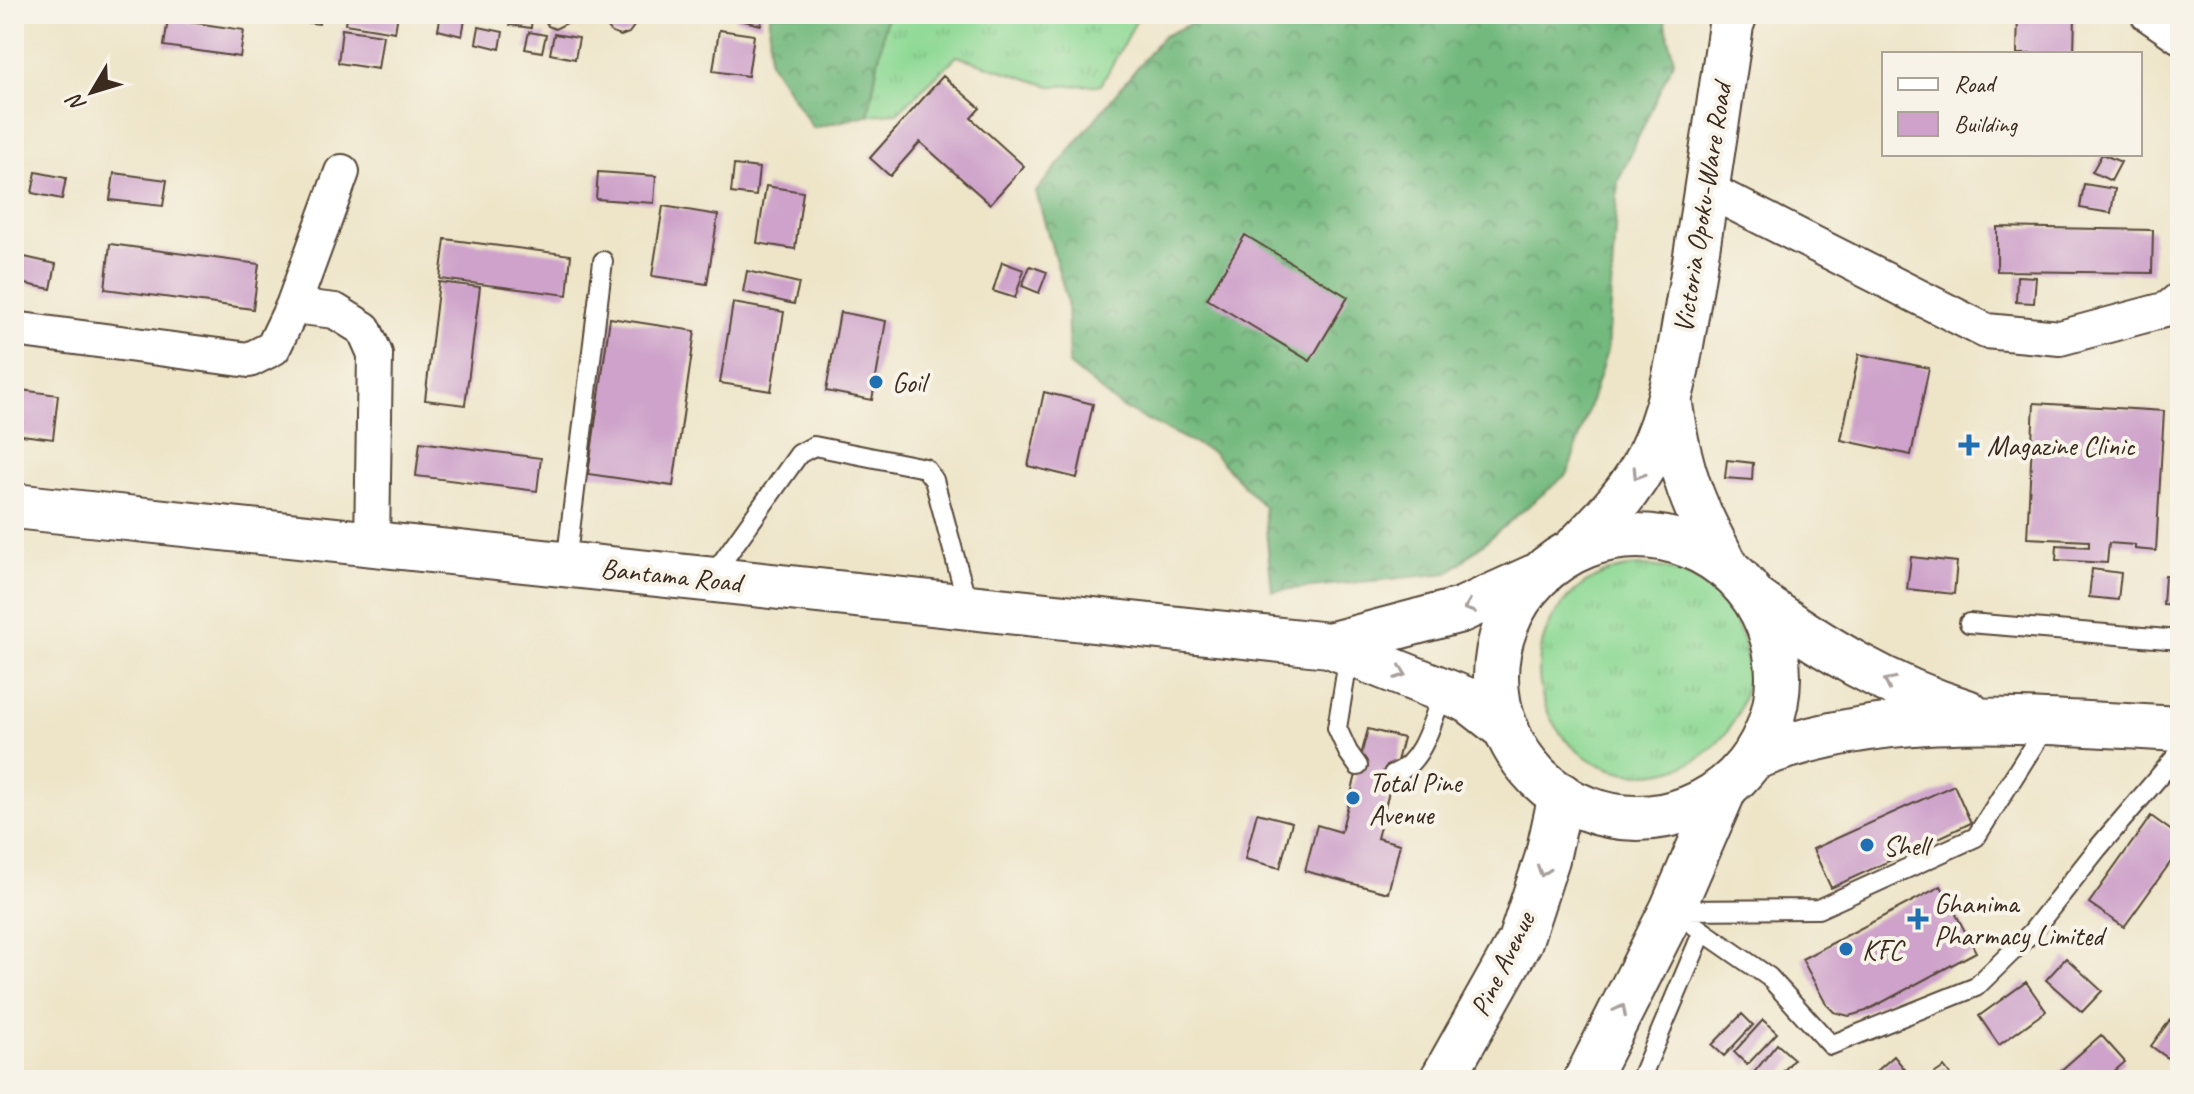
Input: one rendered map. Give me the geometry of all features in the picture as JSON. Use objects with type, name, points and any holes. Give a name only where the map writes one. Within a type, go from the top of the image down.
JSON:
[{"type":"main road","name":"Victoria Opoku-Ware Road","points":[[1670,403],[1708,190],[1726,18]]},
{"type":"main road","points":[[1670,403],[1674,437],[1686,484],[1707,532],[1767,620],[1774,643],[1778,691],[1774,715],[1753,758],[1724,790],[1680,812],[1631,819],[1583,807],[1561,795],[1529,767],[1516,750],[1507,730],[1499,707],[1496,683],[1502,635],[1511,613],[1556,562],[1602,522],[1637,478],[1649,457],[1670,403]]},
{"type":"main road","name":"Bantama Road","points":[[14,506],[968,606],[1339,650]]},
{"type":"main road","points":[[1339,650],[1461,610],[1556,562],[1618,536],[1641,535],[1688,545],[1805,636],[1882,679],[1922,698],[1988,719]]},
{"type":"main road","points":[[1339,650],[1470,701],[1507,730]]},
{"type":"main road","points":[[1753,758],[1795,742],[1896,723],[1988,719],[2180,729]]},
{"type":"main road","points":[[1586,1080],[1687,920],[1724,790]]},
{"type":"main road","name":"Pine Avenue","points":[[1442,1080],[1520,941],[1547,859],[1561,795]]},
{"type":"street","points":[[2148,14],[2180,36]]},
{"type":"street","points":[[14,329],[249,360],[273,348],[293,306],[342,172]]},
{"type":"street","points":[[1708,190],[1986,331],[2060,338],[2168,309],[2180,299]]},
{"type":"street","points":[[293,306],[335,311],[364,329],[375,354],[372,543]]},
{"type":"lane","points":[[566,564],[603,261]]},
{"type":"lane","points":[[709,579],[799,454],[814,446],[925,468],[934,480],[968,606]]},
{"type":"lane","points":[[1969,623],[2180,640]]},
{"type":"lane","points":[[1339,650],[1337,728],[1358,766]]},
{"type":"lane","points":[[1393,774],[1405,770],[1416,758],[1444,689]]},
{"type":"lane","points":[[1687,920],[1818,909],[1976,837],[2048,722]]},
{"type":"lane","points":[[1687,920],[1769,977],[1831,1045],[1976,987],[2031,933],[2180,752]]},
{"type":"lane","points":[[1644,1078],[1687,920]]},
{"type":"green space","points":[[770,14],[887,14],[868,115],[813,128],[769,61]]},
{"type":"green space","points":[[887,14],[1140,14],[1101,85],[1050,86],[957,56],[897,113],[868,115]]},
{"type":"green space","points":[[1211,14],[1664,16],[1674,60],[1618,181],[1607,351],[1568,473],[1448,573],[1272,591],[1264,507],[1212,452],[1121,407],[1069,365],[1067,300],[1036,192],[1162,37]]},
{"type":"green space","points":[[1643,566],[1683,574],[1716,597],[1739,630],[1747,670],[1739,710],[1716,743],[1683,766],[1643,774],[1603,766],[1570,743],[1547,710],[1539,670],[1547,630],[1570,597],[1603,574]]},
{"type":"building","points":[[288,14],[320,14],[319,24],[287,20]]},
{"type":"building","points":[[347,14],[398,14],[395,32],[345,24]]},
{"type":"building","points":[[441,14],[466,14],[462,36],[438,30]]},
{"type":"building","points":[[512,14],[532,14],[531,28],[510,25]]},
{"type":"building","points":[[542,14],[572,14],[569,22],[555,29],[548,26]]},
{"type":"building","points":[[609,14],[631,14],[634,26],[629,33],[621,36],[612,33],[607,27]]},
{"type":"building","points":[[736,14],[763,14],[761,25],[735,19]]},
{"type":"building","points":[[2018,14],[2075,14],[2074,52],[2017,52]]},
{"type":"building","points":[[168,19],[244,30],[240,57],[164,46]]},
{"type":"building","points":[[479,27],[503,32],[500,49],[476,43]]},
{"type":"building","points":[[342,29],[383,35],[378,69],[338,63]]},
{"type":"building","points":[[719,30],[754,35],[748,76],[713,71]]},
{"type":"building","points":[[529,32],[546,35],[542,52],[525,49]]},
{"type":"building","points":[[554,34],[579,38],[575,59],[550,54]]},
{"type":"building","points":[[943,76],[980,108],[971,118],[1024,166],[990,204],[920,142],[890,176],[870,158]]},
{"type":"building","points":[[2101,156],[2121,162],[2111,181],[2092,172]]},
{"type":"building","points":[[734,165],[759,168],[756,196],[731,193]]},
{"type":"building","points":[[36,172],[66,178],[62,199],[32,193]]},
{"type":"building","points":[[598,172],[656,176],[654,203],[596,199]]},
{"type":"building","points":[[114,173],[167,180],[163,206],[110,200]]},
{"type":"building","points":[[2084,184],[2115,189],[2111,213],[2080,208]]},
{"type":"building","points":[[766,186],[803,192],[795,249],[757,243]]},
{"type":"building","points":[[663,206],[718,215],[707,284],[652,276]]},
{"type":"building","points":[[1997,227],[2153,230],[2152,273],[1997,271]]},
{"type":"building","points":[[1245,235],[1348,297],[1310,361],[1207,299]]},
{"type":"building","points":[[445,239],[571,255],[567,295],[440,279]]},
{"type":"building","points":[[110,244],[259,264],[253,309],[105,289]]},
{"type":"building","points":[[20,256],[56,264],[51,289],[15,282]]},
{"type":"building","points":[[1002,262],[1024,270],[1015,298],[993,291]]},
{"type":"building","points":[[1030,266],[1047,272],[1039,293],[1022,286]]},
{"type":"building","points":[[747,271],[799,283],[794,304],[743,292]]},
{"type":"building","points":[[2017,276],[2036,277],[2034,303],[2016,302]]},
{"type":"building","points":[[439,282],[480,287],[465,405],[425,400]]},
{"type":"building","points":[[733,303],[784,312],[771,391],[720,383]]},
{"type":"building","points":[[840,312],[886,321],[872,400],[826,391]]},
{"type":"building","points":[[610,318],[695,331],[673,486],[588,474]]},
{"type":"building","points":[[1859,354],[1929,368],[1911,455],[1841,440]]},
{"type":"building","points":[[14,389],[58,395],[53,439],[14,434]]},
{"type":"building","points":[[1044,392],[1093,404],[1077,478],[1028,466]]},
{"type":"building","points":[[2034,403],[2164,411],[2156,551],[2109,543],[2107,563],[2056,560],[2057,545],[2089,547],[2089,541],[2027,538]]},
{"type":"building","points":[[420,442],[541,458],[537,491],[416,476]]},
{"type":"building","points":[[1727,460],[1753,463],[1752,480],[1725,478]]},
{"type":"building","points":[[1911,557],[1957,562],[1954,594],[1907,589]]},
{"type":"building","points":[[2092,569],[2121,573],[2118,600],[2089,597]]},
{"type":"building","points":[[2165,575],[2180,576],[2180,605],[2163,604]]},
{"type":"building","points":[[1368,729],[1403,738],[1377,838],[1400,844],[1388,893],[1305,871],[1317,825],[1341,832]]},
{"type":"building","points":[[1954,785],[1971,823],[1831,888],[1813,849]]},
{"type":"building","points":[[1257,813],[1292,822],[1280,868],[1245,859]]},
{"type":"building","points":[[2151,816],[2180,837],[2180,849],[2124,927],[2089,903]]},
{"type":"building","points":[[1941,886],[1976,952],[1866,1011],[1849,1016],[1834,1012],[1826,1004],[1802,959]]},
{"type":"building","points":[[2066,958],[2102,991],[2082,1012],[2046,980]]},
{"type":"building","points":[[2026,982],[2046,1011],[1999,1045],[1979,1016]]},
{"type":"building","points":[[1742,1014],[1753,1025],[1724,1056],[1712,1045]]},
{"type":"building","points":[[1763,1020],[1777,1033],[1747,1065],[1734,1052]]},
{"type":"building","points":[[2170,1020],[2180,1027],[2180,1050],[2172,1061],[2151,1046]]},
{"type":"building","points":[[2101,1035],[2125,1062],[2104,1080],[2050,1080]]},
{"type":"building","points":[[1777,1044],[1794,1059],[1776,1080],[1756,1080],[1751,1076]]},
{"type":"building","points":[[1894,1056],[1912,1078],[1869,1078]]},
{"type":"building","points":[[1944,1067],[1954,1080],[1929,1080],[1928,1078]]},
{"type":"place","name":"Goil","points":[[876,382]]},
{"type":"place","name":"Magazine Clinic","points":[[1969,445]]},
{"type":"place","name":"Total Pine Avenue","points":[[1353,798]]},
{"type":"place","name":"Shell","points":[[1867,845]]},
{"type":"place","name":"Ghanima Pharmacy Limited","points":[[1918,919]]},
{"type":"place","name":"KFC","points":[[1846,949]]}]
